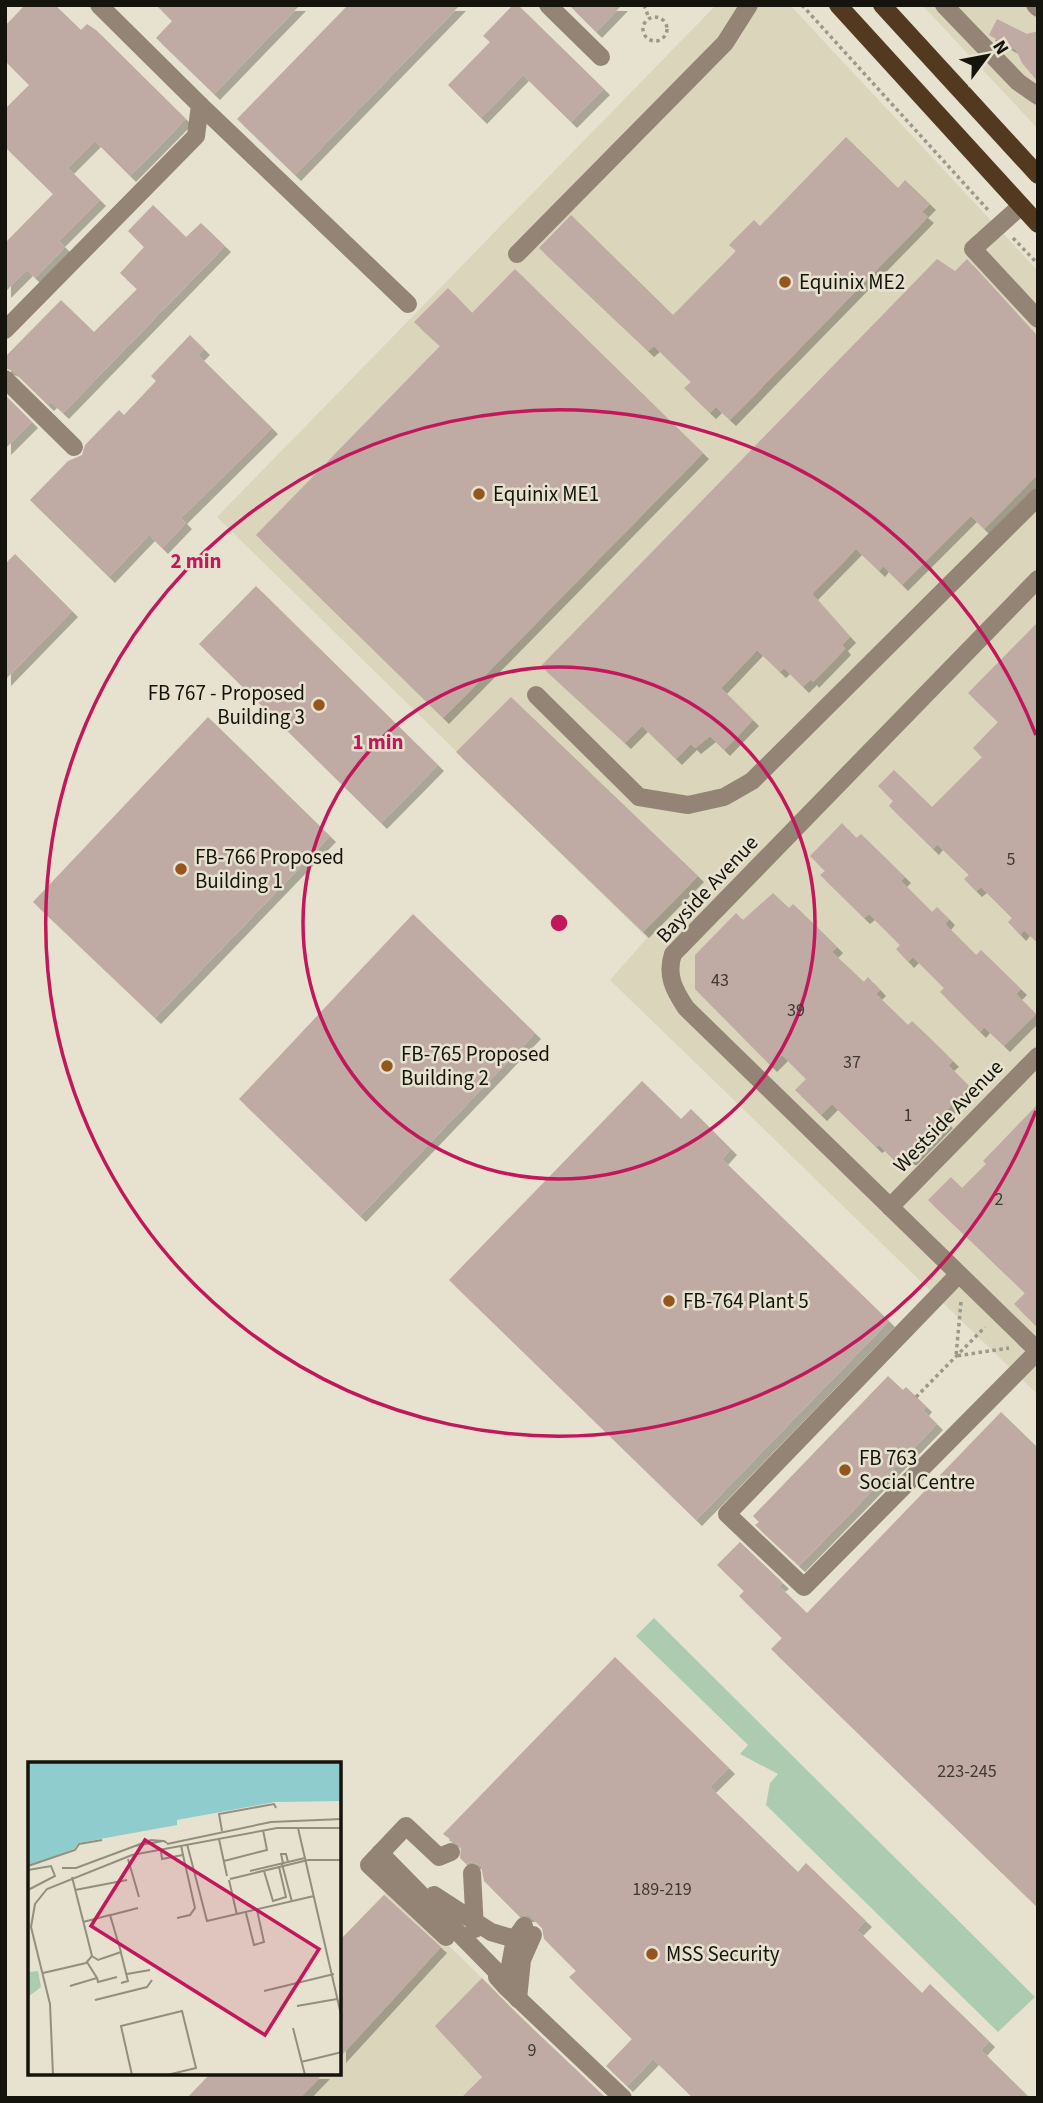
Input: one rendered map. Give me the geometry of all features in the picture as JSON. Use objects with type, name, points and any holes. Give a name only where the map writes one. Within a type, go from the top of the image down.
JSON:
[{"type":"main road","points":[[838,5],[1038,224]]},
{"type":"main road","points":[[882,5],[1038,175]]},
{"type":"lane","points":[[99,5],[408,304]]},
{"type":"lane","points":[[548,5],[601,57]]},
{"type":"lane","points":[[517,254],[725,43],[749,5]]},
{"type":"lane","points":[[944,5],[1010,74],[1038,96]]},
{"type":"lane","points":[[5,330],[196,136],[200,105]]},
{"type":"lane","points":[[1021,206],[973,249],[1038,319]]},
{"type":"lane","points":[[5,379],[74,447]]},
{"type":"lane","points":[[536,695],[639,797],[688,805],[724,797],[752,782],[1038,497]]},
{"type":"lane","name":"Bayside Avenue","points":[[1035,1349],[686,1008],[676,992],[669,967],[673,954],[1038,579]]},
{"type":"lane","name":"Westside Avenue","points":[[890,1207],[1038,1056]]},
{"type":"lane","points":[[961,1277],[727,1514],[804,1587],[1035,1349]]},
{"type":"lane","points":[[451,1852],[439,1857],[406,1826],[369,1865],[475,1964],[507,1988],[623,2098]]},
{"type":"lane","points":[[380,1853],[497,1972],[507,1988]]},
{"type":"lane","points":[[472,1873],[476,1950]]},
{"type":"lane","points":[[413,1885],[420,1884],[474,1922],[524,1933],[522,1960],[507,1988]]},
{"type":"path","points":[[644,5],[649,18]]},
{"type":"path","points":[[802,5],[1038,264]]},
{"type":"path","points":[[649,18],[660,18],[666,23],[668,31],[661,40],[653,41],[643,33],[643,25],[649,18]]},
{"type":"path","points":[[956,1356],[961,1277]]},
{"type":"path","points":[[916,1397],[998,1313]]},
{"type":"path","points":[[956,1356],[1035,1349]]},
{"type":"shaded area","points":[[716,5],[790,5],[1038,271],[1038,1395],[610,980],[647,938],[217,517]]},
{"type":"shaded area","points":[[922,5],[1038,5],[1038,129]]},
{"type":"shaded area","points":[[390,1888],[531,2026],[461,2098],[187,2098],[209,2075],[341,2075],[341,1939]]},
{"type":"green space","points":[[654,1618],[1035,1997],[998,2032],[766,1805],[770,1783],[778,1774],[740,1754],[748,1745],[636,1636]]},
{"type":"building","points":[[25,5],[55,5],[81,30],[87,24],[96,30],[186,119],[130,176],[95,141],[68,168],[100,200],[59,241],[65,247],[35,278],[27,270],[5,292],[5,243],[53,194],[5,147],[5,109],[29,85],[5,61],[5,26]]},
{"type":"building","points":[[156,5],[300,5],[214,94],[156,38],[172,21]]},
{"type":"building","points":[[348,5],[460,5],[295,175],[237,119]]},
{"type":"building","points":[[513,5],[518,5],[604,89],[571,122],[523,75],[481,118],[448,85],[490,42],[483,36]]},
{"type":"building","points":[[569,5],[622,5],[596,32]]},
{"type":"building","points":[[997,19],[1027,34],[1038,31],[1038,82],[1022,63],[1016,50],[989,35]]},
{"type":"building","name":"Equinix ME2","points":[[846,137],[898,188],[905,180],[930,204],[922,212],[928,217],[730,420],[716,407],[710,413],[684,388],[691,382],[654,346],[648,351],[539,248],[571,215],[673,315],[736,251],[729,245],[754,220],[760,226]]},
{"type":"building","points":[[153,205],[186,237],[201,223],[225,246],[63,413],[51,402],[48,405],[13,371],[5,368],[5,357],[61,300],[94,332],[137,289],[120,273],[144,247],[128,231]]},
{"type":"building","points":[[937,259],[955,271],[967,259],[1038,337],[1038,474],[984,529],[971,516],[902,585],[883,566],[879,571],[856,549],[812,594],[850,637],[842,645],[845,649],[813,682],[811,679],[803,687],[784,668],[780,672],[757,650],[721,688],[753,720],[724,750],[710,736],[695,748],[691,744],[676,759],[642,726],[625,743],[541,666]]},
{"type":"building","name":"Equinix ME1","points":[[515,269],[703,453],[443,718],[256,535],[440,346],[414,322],[448,288],[472,313]]},
{"type":"building","points":[[190,335],[204,349],[198,355],[272,428],[181,518],[186,523],[162,548],[149,535],[109,577],[30,500],[68,461],[82,455],[85,445],[119,410],[124,415],[156,381],[151,376]]},
{"type":"building","points":[[5,395],[32,422],[5,449]]},
{"type":"building","points":[[15,554],[72,611],[5,680],[5,564]]},
{"type":"building","name":"FB 767 - Proposed Building 3","points":[[256,586],[438,765],[381,823],[199,644]]},
{"type":"building","points":[[1038,622],[1038,943],[1024,930],[1020,935],[1008,922],[1012,918],[981,887],[976,891],[964,879],[969,875],[937,844],[933,849],[889,806],[893,801],[878,786],[894,770],[932,807],[982,757],[973,748],[998,722],[968,693]]},
{"type":"building","points":[[511,697],[698,876],[643,932],[456,752]]},
{"type":"building","name":"FB-766 Proposed Building 1","points":[[208,717],[330,836],[155,1018],[33,902]]},
{"type":"building","points":[[842,823],[856,838],[861,834],[905,877],[901,881],[932,912],[937,907],[949,919],[945,924],[976,955],[981,950],[1021,989],[1016,994],[1036,1014],[1004,1046],[984,1027],[980,1032],[940,992],[944,988],[913,957],[908,962],[896,949],[900,945],[869,914],[864,918],[820,875],[825,871],[810,856]]},
{"type":"building","points":[[773,893],[789,908],[793,904],[817,927],[837,947],[832,952],[864,982],[868,977],[880,990],[876,994],[908,1025],[912,1021],[936,1044],[953,1061],[948,1065],[968,1085],[941,1117],[947,1122],[911,1159],[892,1158],[879,1145],[876,1147],[832,1104],[821,1115],[795,1090],[806,1079],[782,1055],[771,1066],[695,989],[695,955],[736,913],[743,920]]},
{"type":"building","name":"FB-765 Proposed Building 2","points":[[413,914],[535,1033],[360,1216],[239,1099]]},
{"type":"building","name":"FB-764 Plant 5","points":[[642,1081],[681,1119],[691,1109],[731,1149],[722,1159],[889,1321],[696,1520],[449,1280]]},
{"type":"building","points":[[1038,1104],[1038,1328],[1014,1304],[1025,1293],[928,1200],[951,1177],[962,1188],[986,1164],[983,1161]]},
{"type":"building","name":"FB 763 Social Centre","points":[[888,1376],[903,1390],[906,1387],[926,1406],[923,1410],[937,1424],[799,1566],[755,1525],[759,1522],[753,1516]]},
{"type":"building","points":[[1001,1412],[1038,1448],[1038,1908],[771,1649],[782,1638],[739,1596],[744,1591],[717,1565],[740,1542],[783,1583],[779,1586],[807,1613]]},
{"type":"building","points":[[615,1657],[729,1768],[710,1787],[798,1872],[806,1863],[866,1921],[857,1930],[922,1993],[930,1984],[989,2041],[981,2050],[1030,2098],[693,2098],[653,2059],[627,2086],[606,2066],[632,2039],[569,1977],[576,1971],[544,1939],[542,1928],[530,1916],[519,1916],[484,1881],[481,1866],[472,1862],[466,1864],[460,1858],[461,1847],[443,1834]]},
{"type":"building","points":[[384,1895],[441,1947],[341,2056],[341,1939]]},
{"type":"building","points":[[482,1978],[606,2098],[461,2098],[482,2077],[435,2026]]},
{"type":"building","points":[[209,2075],[322,2075],[300,2098],[187,2098]]},
{"type":"place","name":"Equinix ME2","points":[[785,282]]},
{"type":"place","name":"Equinix ME1","points":[[479,494]]},
{"type":"place","name":"FB 767 - Proposed Building 3","points":[[319,705]]},
{"type":"place","name":"FB-766 Proposed Building 1","points":[[181,869]]},
{"type":"place","name":"FB-765 Proposed Building 2","points":[[387,1066]]},
{"type":"place","name":"FB-764 Plant 5","points":[[669,1301]]},
{"type":"place","name":"FB 763 Social Centre","points":[[845,1470]]},
{"type":"place","name":"MSS Security","points":[[652,1954]]}]
